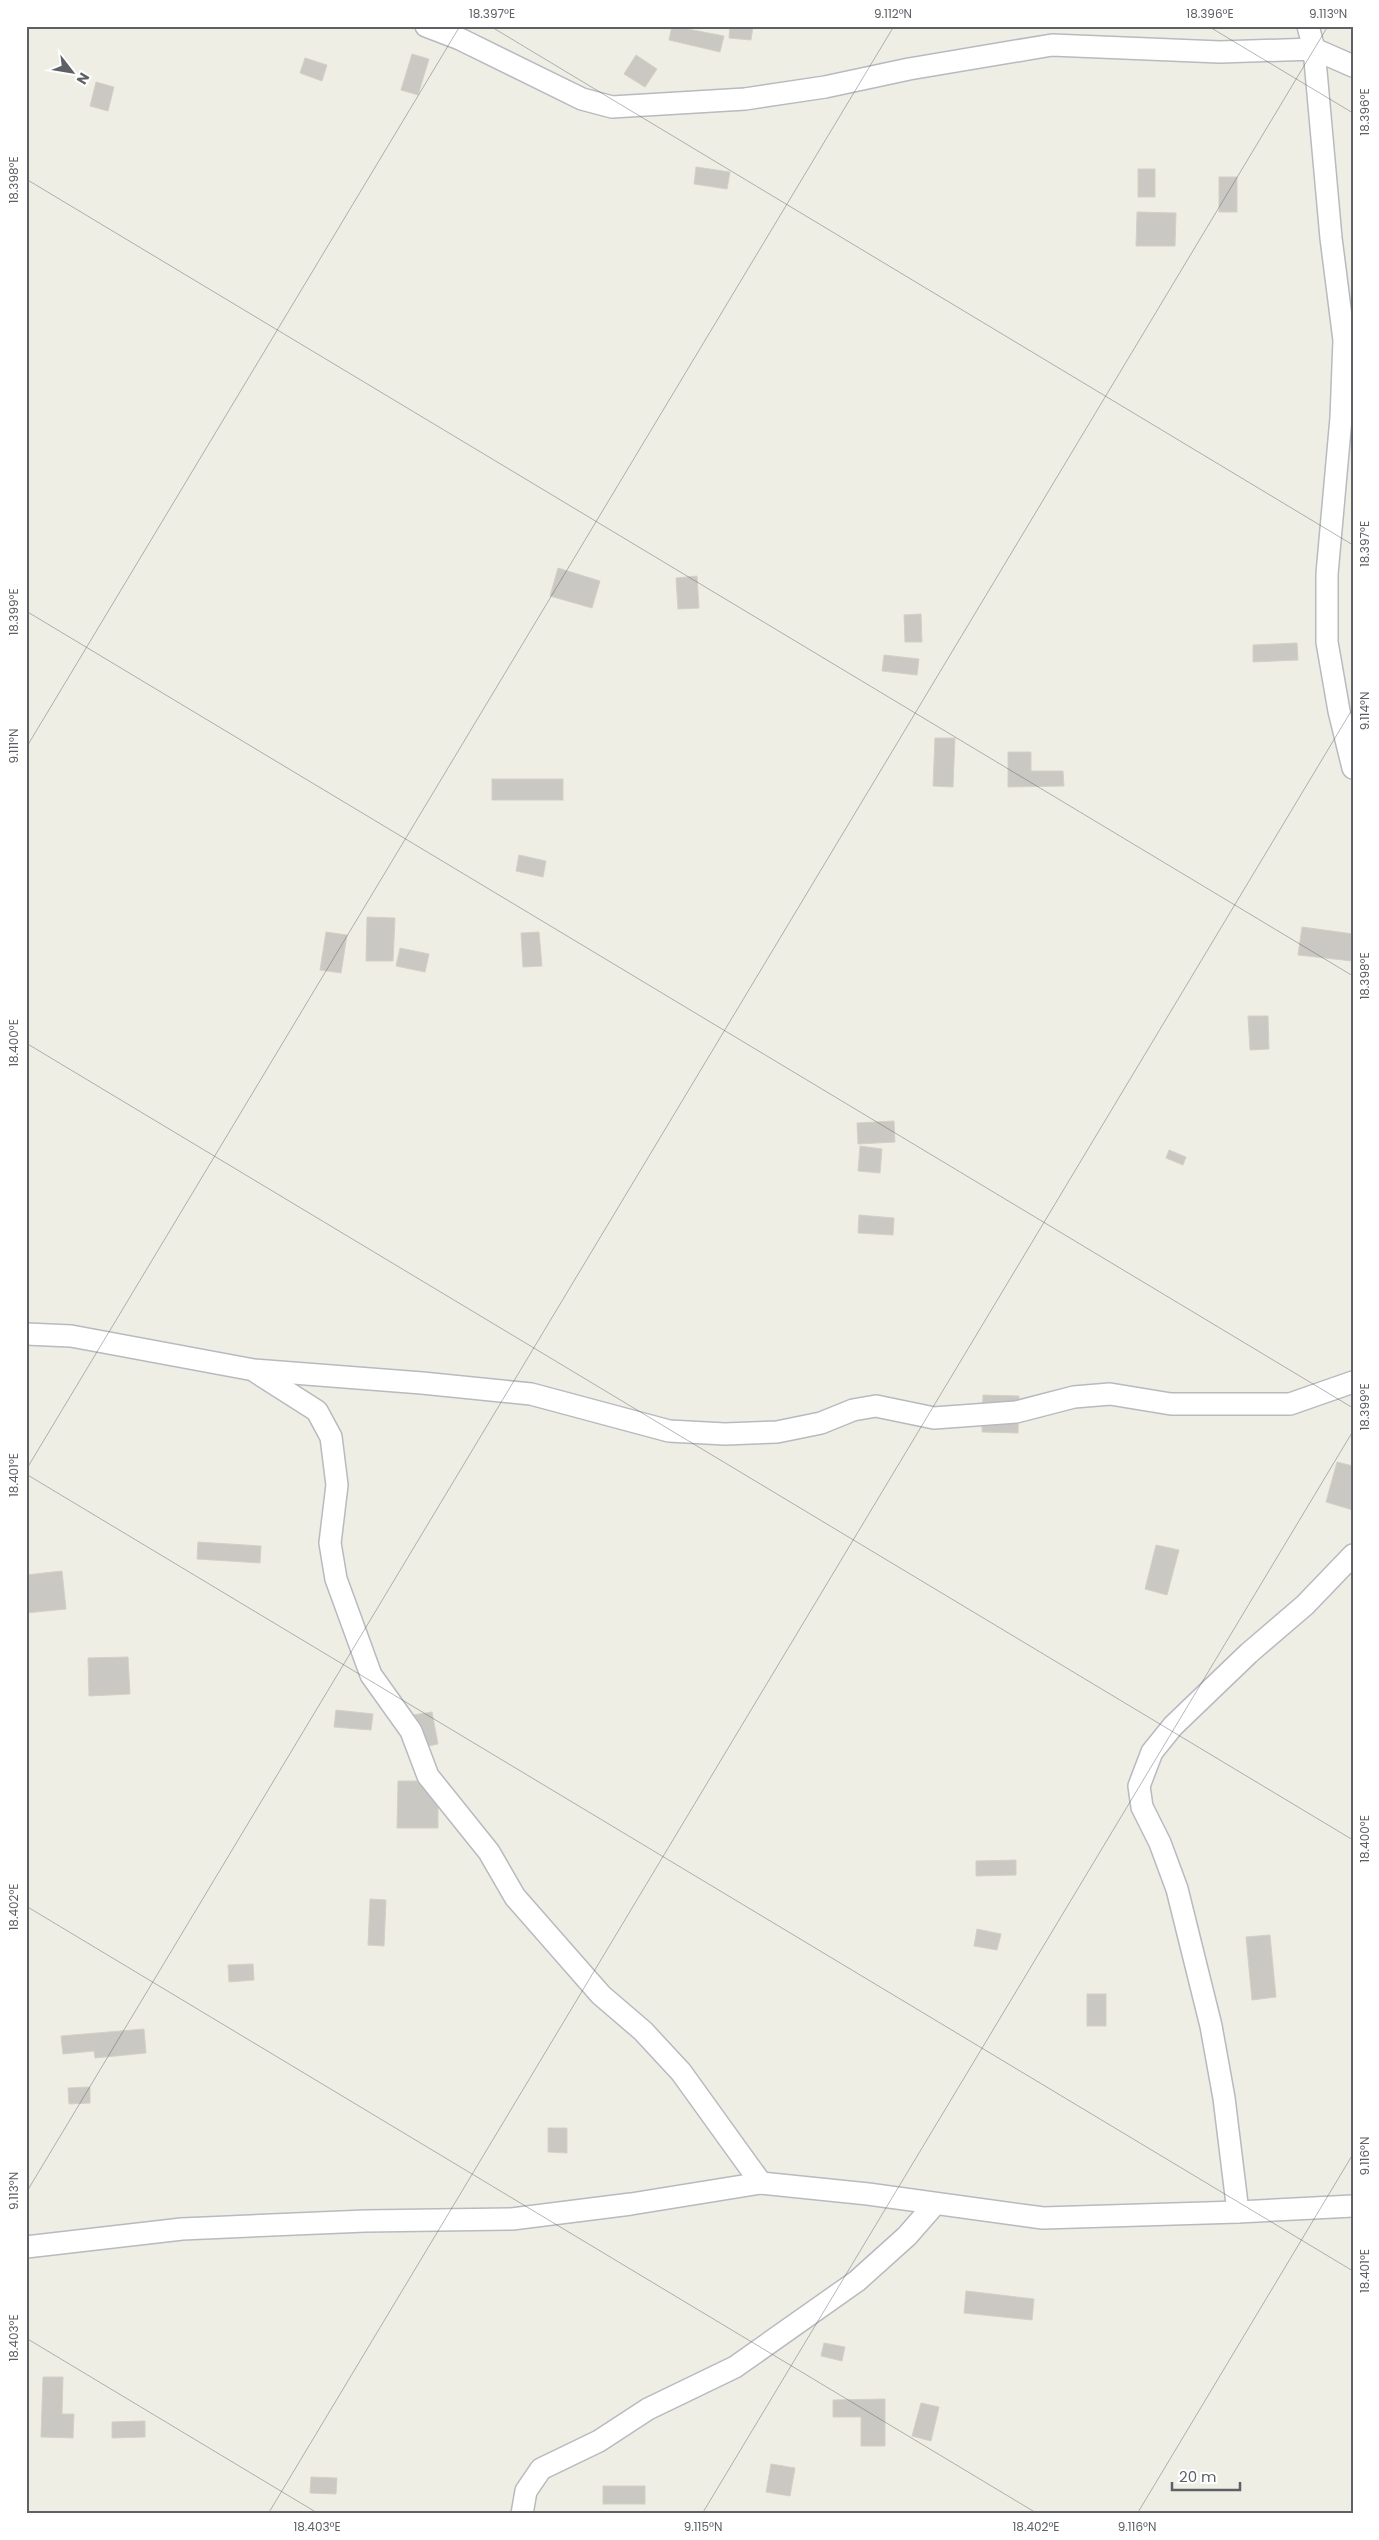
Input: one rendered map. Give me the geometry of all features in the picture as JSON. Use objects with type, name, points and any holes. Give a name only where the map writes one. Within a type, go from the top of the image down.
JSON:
[{"type":"street","points":[[426,26],[460,39],[582,100],[612,107],[745,99],[825,87],[1052,45],[1220,52],[1314,49],[1353,66]]},
{"type":"street","points":[[1308,26],[1314,49],[1331,238],[1344,340],[1341,418],[1327,574],[1327,642],[1339,711],[1353,768]]},
{"type":"street","points":[[26,1334],[71,1336],[254,1370],[422,1383],[531,1394],[669,1431],[725,1434],[777,1432],[821,1423],[853,1410],[876,1406],[934,1418],[1016,1412],[1074,1397],[1110,1394],[1171,1404],[1290,1404],[1353,1382]]},
{"type":"street","points":[[254,1370],[317,1411],[331,1437],[337,1485],[330,1544],[336,1579],[371,1674],[411,1731],[428,1776],[489,1852],[516,1897],[601,1995],[643,2031],[681,2072],[761,2183]]},
{"type":"street","points":[[1238,2212],[1224,2098],[1211,2026],[1177,1890],[1160,1843],[1142,1807],[1139,1786],[1152,1752],[1173,1726],[1249,1653],[1305,1605],[1353,1555]]},
{"type":"street","points":[[26,2248],[182,2229],[365,2221],[512,2219],[630,2204],[761,2183],[868,2194],[1043,2218],[1238,2212],[1353,2206]]},
{"type":"street","points":[[523,2513],[526,2491],[541,2469],[599,2441],[648,2409],[735,2367],[857,2281],[907,2236],[935,2204]]},
{"type":"building","points":[[672,26],[724,36],[720,52],[669,40]]},
{"type":"building","points":[[730,26],[753,26],[751,40],[729,38]]},
{"type":"building","points":[[412,54],[429,59],[418,95],[401,90]]},
{"type":"building","points":[[636,55],[657,69],[645,87],[624,74]]},
{"type":"building","points":[[305,58],[327,65],[322,81],[300,73]]},
{"type":"building","points":[[96,82],[114,87],[108,111],[90,106]]},
{"type":"building","points":[[696,167],[730,172],[727,189],[694,184]]},
{"type":"building","points":[[1138,169],[1155,169],[1155,197],[1138,197]]},
{"type":"building","points":[[1219,177],[1237,177],[1237,212],[1219,212]]},
{"type":"building","points":[[1137,212],[1176,213],[1175,246],[1136,246]]},
{"type":"building","points":[[558,568],[600,581],[592,608],[550,596]]},
{"type":"building","points":[[697,576],[699,608],[678,609],[676,578]]},
{"type":"building","points":[[921,614],[922,642],[905,642],[904,615]]},
{"type":"building","points":[[1297,643],[1298,660],[1253,662],[1253,645]]},
{"type":"building","points":[[884,655],[919,659],[917,675],[882,671]]},
{"type":"building","points":[[935,738],[955,738],[953,787],[933,786]]},
{"type":"building","points":[[1008,752],[1031,752],[1031,771],[1063,771],[1064,786],[1008,787]]},
{"type":"building","points":[[492,779],[563,779],[563,800],[492,800]]},
{"type":"building","points":[[519,855],[546,861],[543,877],[516,871]]},
{"type":"building","points":[[367,917],[395,918],[393,961],[366,961]]},
{"type":"building","points":[[1302,927],[1353,934],[1352,961],[1298,955]]},
{"type":"building","points":[[326,932],[347,935],[341,973],[320,970]]},
{"type":"building","points":[[539,932],[542,966],[523,967],[521,933]]},
{"type":"building","points":[[400,948],[429,954],[425,972],[396,966]]},
{"type":"building","points":[[1248,1016],[1268,1016],[1269,1049],[1250,1050]]},
{"type":"building","points":[[894,1121],[895,1142],[858,1144],[857,1123]]},
{"type":"building","points":[[860,1146],[882,1149],[880,1173],[858,1171]]},
{"type":"building","points":[[1169,1150],[1186,1157],[1183,1165],[1166,1158]]},
{"type":"building","points":[[859,1215],[894,1218],[893,1235],[858,1233]]},
{"type":"building","points":[[983,1395],[1019,1396],[1018,1433],[982,1432]]},
{"type":"building","points":[[1337,1462],[1353,1466],[1353,1510],[1326,1502]]},
{"type":"building","points":[[198,1542],[261,1546],[260,1563],[197,1559]]},
{"type":"building","points":[[1156,1545],[1179,1550],[1167,1595],[1145,1589]]},
{"type":"building","points":[[62,1571],[66,1609],[26,1613],[26,1575]]},
{"type":"building","points":[[128,1657],[130,1694],[89,1696],[88,1658]]},
{"type":"building","points":[[336,1710],[373,1714],[371,1730],[334,1727]]},
{"type":"building","points":[[432,1712],[438,1744],[419,1748],[413,1715]]},
{"type":"building","points":[[398,1781],[438,1781],[438,1828],[397,1828]]},
{"type":"building","points":[[1016,1860],[1016,1875],[976,1876],[976,1861]]},
{"type":"building","points":[[370,1899],[386,1900],[384,1946],[368,1945]]},
{"type":"building","points":[[977,1929],[1001,1934],[997,1950],[974,1946]]},
{"type":"building","points":[[1270,1935],[1276,1997],[1252,2000],[1246,1937]]},
{"type":"building","points":[[253,1964],[254,1980],[229,1982],[228,1965]]},
{"type":"building","points":[[1087,1994],[1106,1994],[1106,2026],[1087,2026]]},
{"type":"building","points":[[144,2029],[146,2053],[95,2058],[94,2051],[63,2054],[61,2036]]},
{"type":"building","points":[[90,2087],[90,2103],[69,2104],[68,2088]]},
{"type":"building","points":[[548,2128],[567,2128],[567,2153],[548,2152]]},
{"type":"building","points":[[966,2291],[1034,2299],[1032,2320],[964,2313]]},
{"type":"building","points":[[824,2343],[845,2347],[842,2361],[821,2356]]},
{"type":"building","points":[[43,2377],[63,2377],[62,2414],[74,2414],[73,2438],[41,2437]]},
{"type":"building","points":[[885,2399],[885,2446],[861,2446],[861,2417],[833,2417],[833,2400]]},
{"type":"building","points":[[921,2403],[939,2407],[931,2441],[912,2436]]},
{"type":"building","points":[[145,2421],[145,2437],[112,2438],[112,2422]]},
{"type":"building","points":[[771,2464],[795,2468],[790,2496],[766,2492]]},
{"type":"building","points":[[311,2477],[337,2478],[336,2494],[310,2493]]},
{"type":"building","points":[[603,2486],[645,2486],[645,2504],[603,2504]]}]
